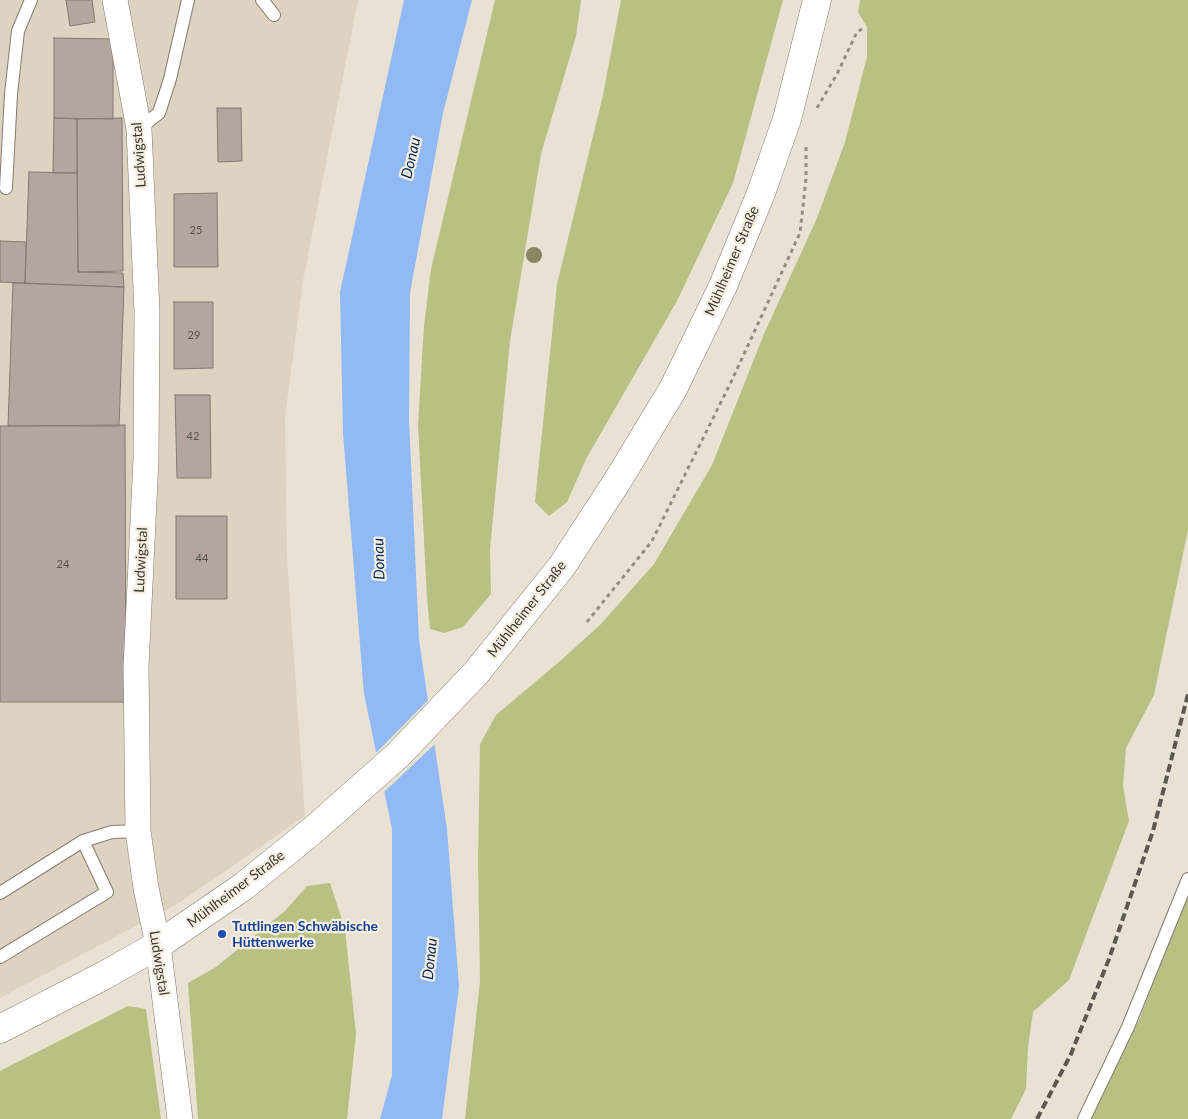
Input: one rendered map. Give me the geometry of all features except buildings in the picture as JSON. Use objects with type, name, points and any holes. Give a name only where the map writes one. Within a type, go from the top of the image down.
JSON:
[{"type":"main road","name":"Mühlheimer Straße","points":[[0,1029],[105,975],[158,945],[244,886],[312,831],[398,755],[476,673],[562,566],[618,480],[673,389],[723,286],[761,193],[787,119],[817,0]]},
{"type":"street","name":"Ludwigstal","points":[[115,0],[139,129],[147,312],[146,459],[136,667],[138,831],[146,888],[158,945],[180,1119]]},
{"type":"lane","points":[[6,188],[11,94],[18,31],[32,0]]},
{"type":"lane","points":[[139,129],[159,113],[170,79],[188,0]]},
{"type":"lane","points":[[262,0],[274,15]]},
{"type":"lane","points":[[0,893],[82,842],[112,832],[138,831]]},
{"type":"lane","points":[[0,957],[107,892],[82,842]]},
{"type":"lane","points":[[1084,1119],[1128,1027],[1188,879]]},
{"type":"path","points":[[817,109],[837,74],[857,32],[862,29]]},
{"type":"path","points":[[587,622],[652,541],[732,380],[800,233],[806,179],[807,126],[787,119]]},
{"type":"shaded area","points":[[0,0],[358,0],[303,281],[285,417],[287,558],[305,816],[179,903],[0,998]]},
{"type":"green space","points":[[495,0],[581,0],[576,36],[541,154],[510,341],[490,549],[491,594],[463,627],[444,633],[430,629],[427,598],[418,425],[424,326],[431,269]]},
{"type":"green space","points":[[621,0],[783,0],[733,183],[677,301],[586,459],[567,502],[549,516],[535,502],[557,284],[603,95]]},
{"type":"green space","points":[[860,0],[1188,0],[1188,530],[1154,695],[1126,748],[1123,786],[1129,821],[1069,980],[1033,1012],[1028,1047],[1026,1089],[1011,1119],[465,1119],[480,981],[478,860],[480,744],[496,715],[600,625],[654,564],[712,465],[764,334],[817,218],[845,142],[867,57],[867,27],[858,12]]},
{"type":"green space","points":[[330,883],[345,929],[356,1034],[347,1119],[198,1119],[188,983],[216,967],[285,911],[307,886]]},
{"type":"green space","points":[[1188,888],[1188,1119],[1091,1119],[1140,1018]]},
{"type":"green space","points":[[128,1006],[146,1009],[161,1119],[0,1119],[0,1071]]},
{"type":"water","name":"Donau","points":[[404,0],[472,0],[443,113],[410,293],[409,419],[419,640],[447,829],[459,987],[442,1119],[380,1119],[392,1075],[392,829],[364,694],[343,433],[340,292]]},
{"type":"pier","points":[[430,698],[437,742],[382,794],[374,755]]},
{"type":"railway","points":[[1037,1119],[1071,1054],[1109,959],[1153,831],[1188,694]]},
{"type":"place","name":"Tuttlingen Schwäbische Hüttenwerke","points":[[222,934]]}]
